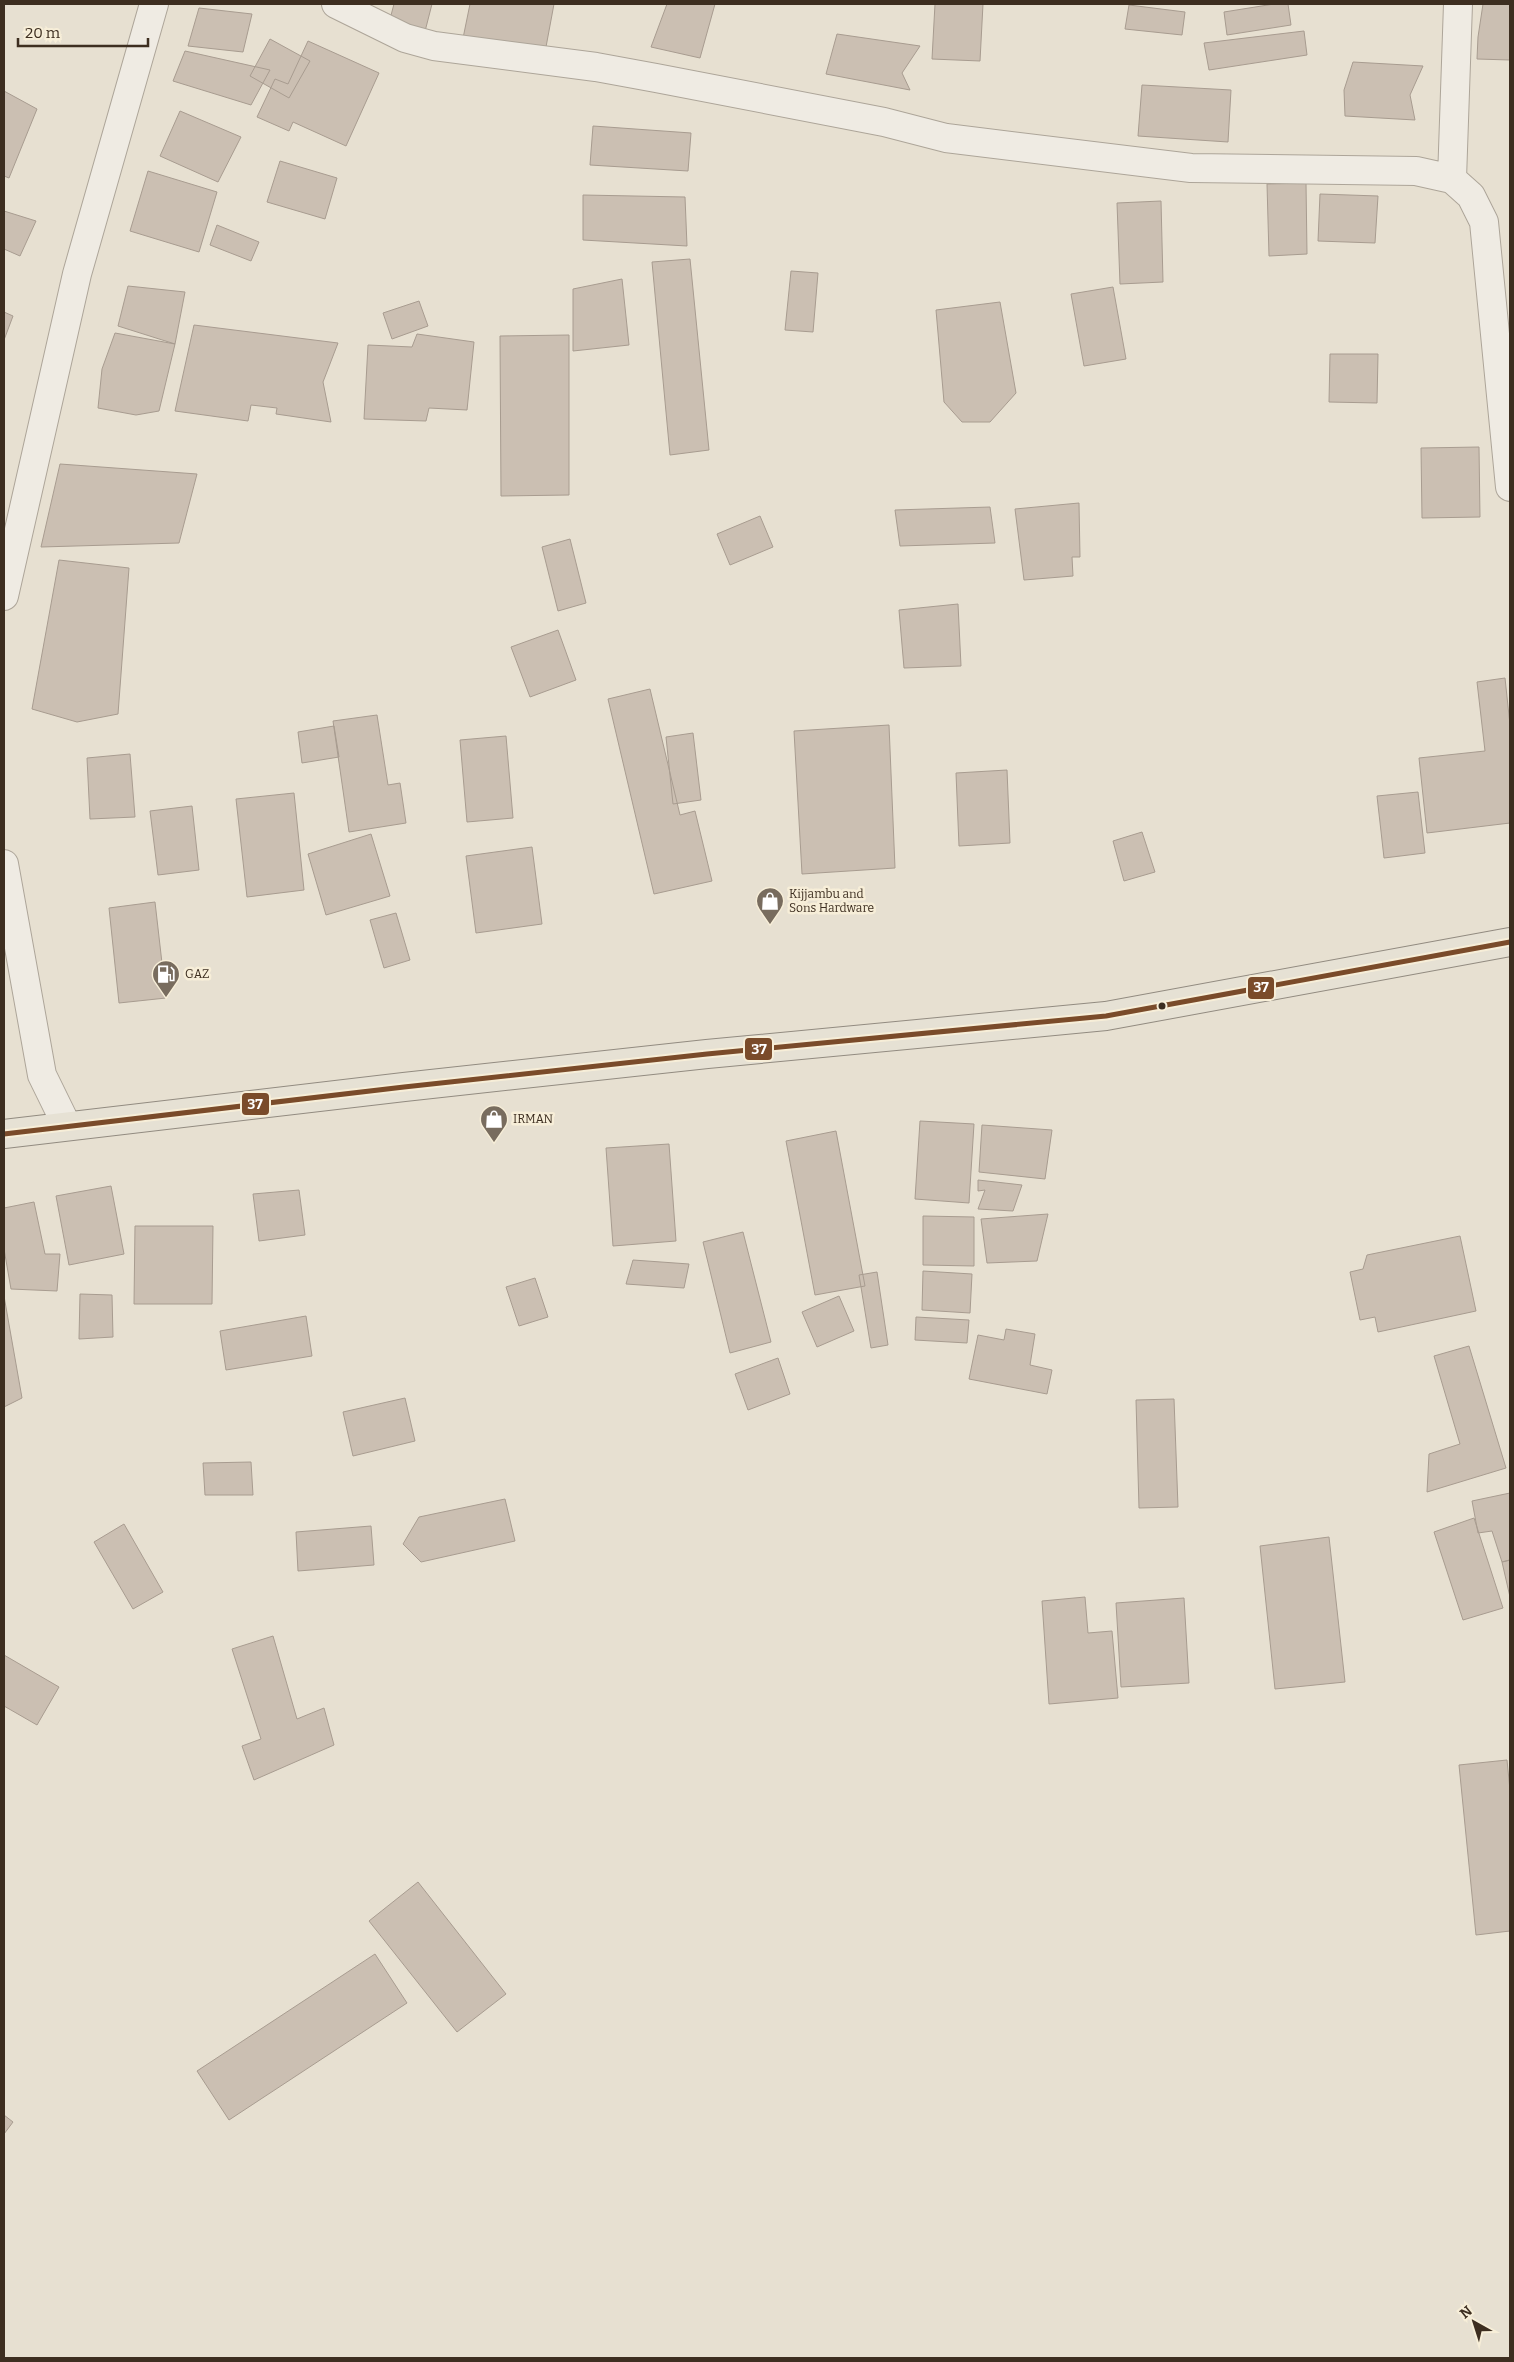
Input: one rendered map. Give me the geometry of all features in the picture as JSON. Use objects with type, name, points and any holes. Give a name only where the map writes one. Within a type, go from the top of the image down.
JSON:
[{"type":"main road","points":[[4,1134],[697,1055],[1106,1016],[1510,942]]},
{"type":"street","points":[[4,596],[9,542],[77,274],[127,92],[154,4]]},
{"type":"street","points":[[336,4],[404,38],[434,46],[613,70],[884,122],[946,138],[1192,168],[1416,172],[1452,179],[1471,196],[1484,222],[1510,486]]},
{"type":"street","points":[[1452,179],[1458,4]]},
{"type":"street","points":[[4,864],[42,1075],[67,1126]]},
{"type":"building","points":[[394,4],[432,4],[421,47],[385,38]]},
{"type":"building","points":[[470,4],[554,4],[543,63],[461,48]]},
{"type":"building","points":[[667,4],[715,4],[700,58],[651,47]]},
{"type":"building","points":[[935,4],[983,4],[980,61],[932,59]]},
{"type":"building","points":[[1274,4],[1288,4],[1291,25],[1227,35],[1224,12]]},
{"type":"building","points":[[1483,4],[1510,4],[1510,60],[1477,59]]},
{"type":"building","points":[[1129,5],[1185,12],[1182,35],[1125,29]]},
{"type":"building","points":[[199,8],[252,14],[243,52],[188,46]]},
{"type":"building","points":[[1304,31],[1307,55],[1209,70],[1204,43]]},
{"type":"building","points":[[837,34],[920,46],[902,73],[910,90],[826,74]]},
{"type":"building","points":[[270,39],[310,61],[289,98],[250,76]]},
{"type":"building","points":[[308,41],[379,73],[346,146],[293,122],[289,131],[257,117],[275,79],[288,84]]},
{"type":"building","points":[[185,51],[270,70],[251,105],[173,81]]},
{"type":"building","points":[[1353,62],[1423,66],[1410,95],[1415,120],[1345,116],[1344,90]]},
{"type":"building","points":[[1142,85],[1231,90],[1228,142],[1138,136]]},
{"type":"building","points":[[4,91],[37,109],[9,178],[4,176]]},
{"type":"building","points":[[180,111],[241,137],[218,182],[160,156]]},
{"type":"building","points":[[593,126],[691,133],[688,171],[590,165]]},
{"type":"building","points":[[280,161],[337,178],[325,219],[267,202]]},
{"type":"building","points":[[148,171],[217,192],[199,252],[130,231]]},
{"type":"building","points":[[1306,183],[1307,254],[1269,256],[1267,184]]},
{"type":"building","points":[[1320,194],[1378,196],[1375,243],[1318,241]]},
{"type":"building","points":[[583,195],[685,197],[687,246],[583,240]]},
{"type":"building","points":[[1161,201],[1163,282],[1120,284],[1117,203]]},
{"type":"building","points":[[4,211],[36,221],[20,256],[4,249]]},
{"type":"building","points":[[217,225],[259,242],[251,261],[210,245]]},
{"type":"building","points":[[690,259],[709,450],[670,455],[652,262]]},
{"type":"building","points":[[791,271],[818,273],[813,332],[785,330]]},
{"type":"building","points":[[622,279],[629,345],[573,351],[573,289]]},
{"type":"building","points":[[128,286],[185,292],[175,344],[118,326]]},
{"type":"building","points":[[1113,287],[1126,359],[1084,366],[1071,294]]},
{"type":"building","points":[[419,301],[428,326],[392,339],[383,313]]},
{"type":"building","points":[[1000,302],[1016,393],[990,422],[962,422],[944,402],[936,310]]},
{"type":"building","points":[[4,312],[13,316],[4,340]]},
{"type":"building","points":[[194,325],[338,343],[323,382],[331,422],[276,414],[277,408],[251,405],[248,421],[175,411]]},
{"type":"building","points":[[115,333],[175,344],[159,411],[136,415],[98,408],[102,369]]},
{"type":"building","points":[[417,334],[474,342],[467,410],[429,408],[426,421],[364,419],[368,345],[412,347]]},
{"type":"building","points":[[569,335],[569,495],[501,496],[500,336]]},
{"type":"building","points":[[1330,354],[1378,354],[1377,403],[1329,402]]},
{"type":"building","points":[[1479,447],[1480,517],[1422,518],[1421,448]]},
{"type":"building","points":[[60,464],[197,474],[179,543],[41,547]]},
{"type":"building","points":[[1079,503],[1080,557],[1072,557],[1073,576],[1024,580],[1015,509]]},
{"type":"building","points":[[990,507],[995,543],[900,546],[895,510]]},
{"type":"building","points":[[760,516],[773,547],[730,565],[717,534]]},
{"type":"building","points":[[570,539],[586,603],[558,611],[542,547]]},
{"type":"building","points":[[59,560],[129,568],[118,714],[77,722],[32,709]]},
{"type":"building","points":[[958,604],[961,666],[904,668],[899,610]]},
{"type":"building","points":[[558,630],[576,680],[530,697],[511,647]]},
{"type":"building","points":[[1505,678],[1510,725],[1510,823],[1427,833],[1419,758],[1485,751],[1477,682]]},
{"type":"building","points":[[650,689],[680,815],[695,811],[712,881],[654,894],[608,699]]},
{"type":"building","points":[[377,715],[388,785],[400,783],[406,823],[349,832],[333,721]]},
{"type":"building","points":[[889,725],[895,868],[802,874],[794,731]]},
{"type":"building","points":[[334,726],[339,757],[302,763],[298,732]]},
{"type":"building","points":[[693,733],[701,800],[673,804],[666,737]]},
{"type":"building","points":[[506,736],[513,818],[467,822],[460,740]]},
{"type":"building","points":[[130,754],[135,817],[90,819],[87,758]]},
{"type":"building","points":[[1007,770],[1010,843],[959,846],[956,773]]},
{"type":"building","points":[[1418,792],[1425,853],[1384,858],[1377,796]]},
{"type":"building","points":[[294,793],[304,890],[247,897],[236,799]]},
{"type":"building","points":[[192,806],[199,870],[158,875],[150,811]]},
{"type":"building","points":[[1142,832],[1155,872],[1124,881],[1113,841]]},
{"type":"building","points":[[371,834],[390,896],[326,915],[308,854]]},
{"type":"building","points":[[532,847],[542,924],[476,933],[466,856]]},
{"type":"building","points":[[155,902],[166,998],[119,1003],[109,908]]},
{"type":"building","points":[[396,913],[410,960],[384,968],[370,920]]},
{"type":"building","points":[[920,1121],[974,1124],[969,1203],[915,1199]]},
{"type":"building","points":[[982,1125],[1052,1130],[1045,1179],[979,1172]]},
{"type":"building","points":[[836,1131],[865,1286],[815,1295],[786,1141]]},
{"type":"building","points":[[669,1144],[676,1241],[613,1246],[606,1148]]},
{"type":"building","points":[[978,1180],[1022,1185],[1013,1211],[978,1209],[985,1190],[978,1191]]},
{"type":"building","points":[[111,1186],[124,1254],[69,1265],[56,1196]]},
{"type":"building","points":[[299,1190],[305,1235],[259,1241],[253,1194]]},
{"type":"building","points":[[34,1202],[45,1254],[60,1254],[57,1291],[11,1289],[4,1249],[4,1208]]},
{"type":"building","points":[[1048,1214],[1037,1261],[987,1263],[981,1219]]},
{"type":"building","points":[[923,1216],[974,1217],[974,1266],[923,1265]]},
{"type":"building","points":[[135,1226],[213,1226],[212,1304],[134,1304]]},
{"type":"building","points":[[743,1232],[771,1342],[730,1353],[703,1242]]},
{"type":"building","points":[[1460,1236],[1476,1311],[1378,1332],[1375,1317],[1360,1320],[1350,1272],[1363,1269],[1367,1255]]},
{"type":"building","points":[[633,1260],[689,1264],[684,1288],[626,1284]]},
{"type":"building","points":[[923,1271],[972,1274],[970,1313],[922,1310]]},
{"type":"building","points":[[877,1272],[888,1345],[871,1348],[859,1275]]},
{"type":"building","points":[[535,1278],[548,1317],[519,1326],[506,1287]]},
{"type":"building","points":[[80,1294],[112,1295],[113,1337],[79,1339]]},
{"type":"building","points":[[4,1296],[22,1398],[4,1407]]},
{"type":"building","points":[[839,1296],[854,1331],[817,1347],[802,1312]]},
{"type":"building","points":[[306,1316],[312,1356],[226,1370],[220,1331]]},
{"type":"building","points":[[916,1317],[969,1320],[967,1343],[915,1340]]},
{"type":"building","points":[[1006,1329],[1035,1334],[1030,1365],[1052,1370],[1047,1394],[969,1379],[978,1335],[1004,1340]]},
{"type":"building","points":[[1469,1346],[1506,1468],[1427,1492],[1429,1454],[1460,1444],[1434,1356]]},
{"type":"building","points":[[778,1358],[790,1394],[748,1410],[735,1374]]},
{"type":"building","points":[[405,1398],[415,1441],[353,1456],[343,1412]]},
{"type":"building","points":[[1174,1399],[1178,1507],[1139,1508],[1136,1400]]},
{"type":"building","points":[[251,1462],[253,1495],[205,1495],[203,1463]]},
{"type":"building","points":[[1510,1493],[1510,1560],[1502,1562],[1492,1531],[1478,1533],[1472,1501]]},
{"type":"building","points":[[505,1499],[515,1541],[421,1562],[403,1544],[419,1517]]},
{"type":"building","points":[[1474,1518],[1503,1608],[1463,1620],[1434,1532]]},
{"type":"building","points":[[124,1524],[163,1592],[133,1609],[94,1542]]},
{"type":"building","points":[[371,1526],[374,1565],[298,1571],[296,1532]]},
{"type":"building","points":[[1329,1537],[1345,1682],[1275,1689],[1260,1546]]},
{"type":"building","points":[[1510,1560],[1510,1597],[1502,1562]]},
{"type":"building","points":[[1085,1597],[1088,1633],[1112,1631],[1118,1698],[1049,1704],[1042,1601]]},
{"type":"building","points":[[1184,1598],[1189,1683],[1121,1687],[1116,1603]]},
{"type":"building","points":[[273,1636],[297,1719],[324,1708],[334,1745],[254,1780],[242,1746],[261,1739],[232,1649]]},
{"type":"building","points":[[4,1655],[59,1687],[37,1725],[4,1706]]},
{"type":"building","points":[[1507,1760],[1510,1790],[1510,1931],[1476,1935],[1459,1765]]},
{"type":"building","points":[[418,1882],[506,1994],[457,2032],[369,1921]]},
{"type":"building","points":[[375,1954],[407,2003],[229,2120],[197,2071]]},
{"type":"building","points":[[4,2115],[13,2122],[4,2134]]},
{"type":"transit line","name":"37","points":[[4,1134],[707,1054],[1106,1016],[1510,942]]},
{"type":"place","name":"Kijjambu and Sons Hardware","points":[[770,925]]},
{"type":"place","name":"GAZ","points":[[166,998]]},
{"type":"place","name":"IRMAN","points":[[494,1143]]}]
